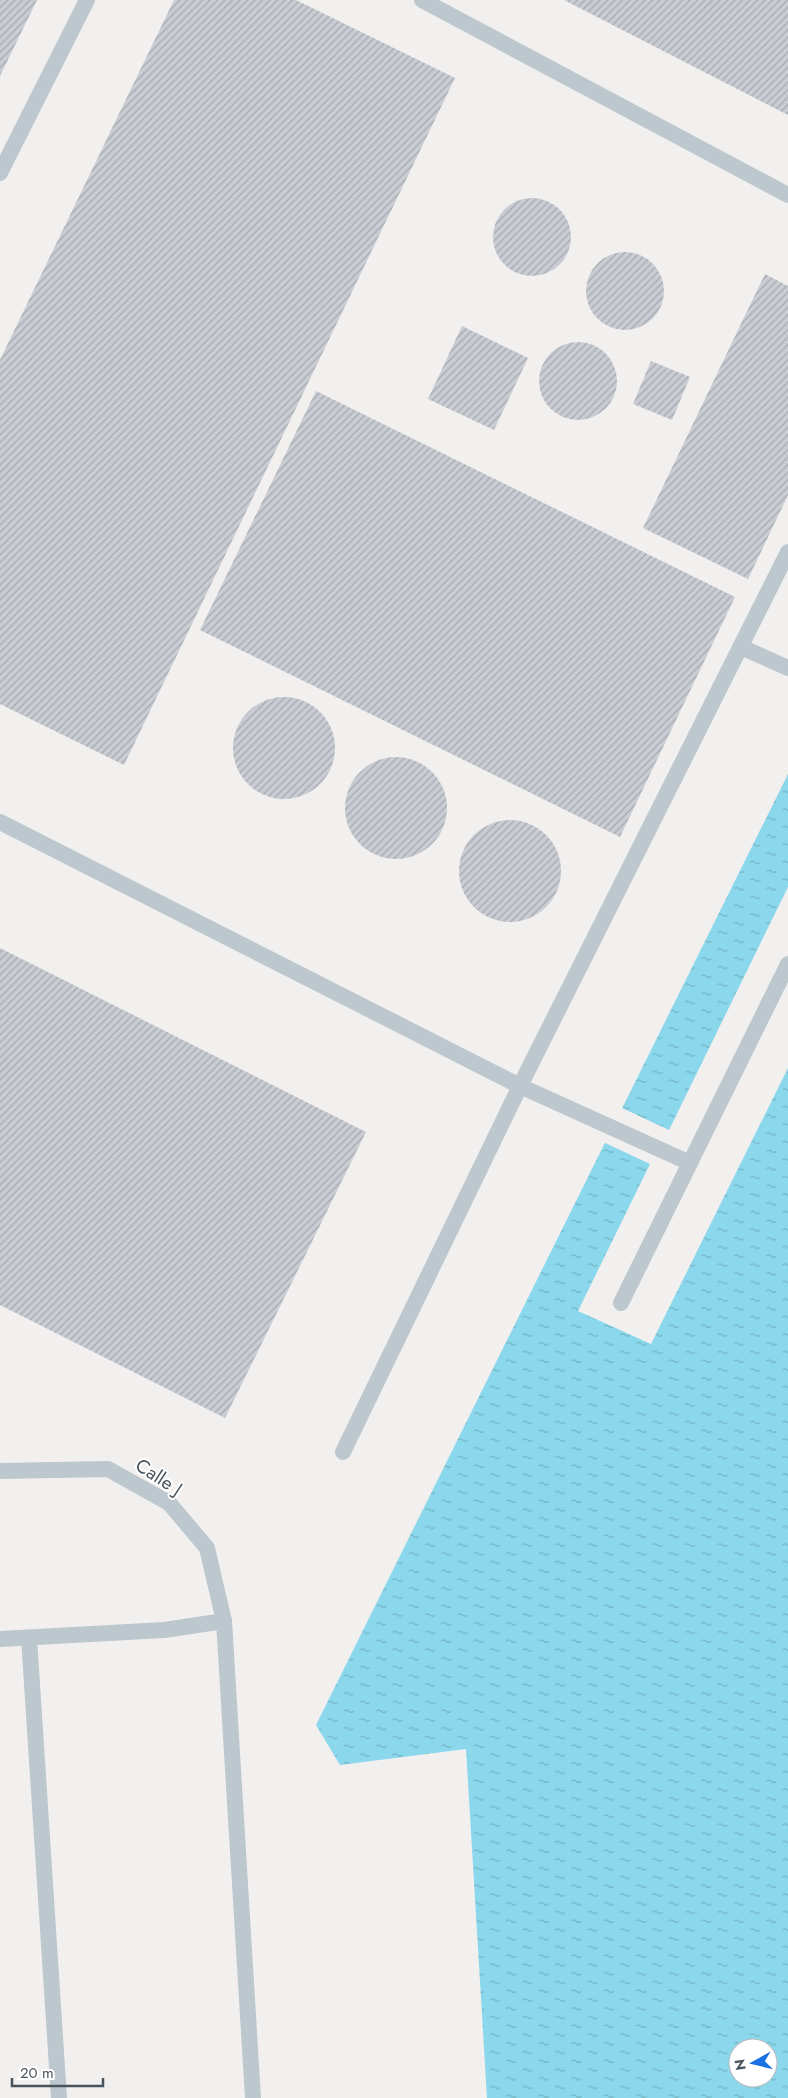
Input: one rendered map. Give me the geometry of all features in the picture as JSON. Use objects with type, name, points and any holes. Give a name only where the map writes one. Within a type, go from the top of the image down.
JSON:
[{"type":"lane","points":[[0,173],[87,0]]},
{"type":"lane","points":[[422,0],[788,195]]},
{"type":"lane","points":[[343,1452],[520,1086],[788,552]]},
{"type":"lane","points":[[741,647],[788,668]]},
{"type":"lane","points":[[0,822],[520,1086],[690,1163]]},
{"type":"lane","points":[[621,1303],[788,964]]},
{"type":"lane","name":"Calle J","points":[[0,1471],[108,1468],[169,1502],[207,1548],[224,1621],[253,2098]]},
{"type":"lane","points":[[0,1639],[164,1630],[224,1621]]},
{"type":"lane","points":[[29,1638],[59,2098]]},
{"type":"water","points":[[788,774],[788,2098],[487,2098],[466,1749],[340,1765],[316,1725]]},
{"type":"pier","points":[[788,887],[788,1068],[651,1344],[578,1311],[650,1164],[603,1142],[620,1107],[669,1130]]},
{"type":"building","points":[[0,0],[37,0],[0,76]]},
{"type":"building","points":[[174,0],[296,0],[455,78],[124,765],[0,704],[0,360]]},
{"type":"building","points":[[564,0],[788,0],[788,115]]},
{"type":"building","points":[[524,198],[540,198],[554,204],[565,215],[571,229],[571,245],[565,259],[554,270],[540,276],[524,276],[510,270],[499,259],[493,245],[493,229],[499,215],[510,204]]},
{"type":"building","points":[[617,252],[633,252],[647,258],[658,269],[664,283],[664,299],[658,313],[647,324],[633,330],[617,330],[603,324],[592,313],[586,299],[586,283],[592,269],[603,258]]},
{"type":"building","points":[[765,274],[788,286],[788,495],[748,579],[643,528]]},
{"type":"building","points":[[462,326],[528,358],[494,430],[428,399]]},
{"type":"building","points":[[570,342],[586,342],[600,348],[611,359],[617,373],[617,389],[611,403],[600,414],[586,420],[570,420],[556,414],[545,403],[539,389],[539,373],[545,359],[556,348]]},
{"type":"building","points":[[651,361],[690,377],[672,420],[633,404]]},
{"type":"building","points":[[316,391],[735,597],[620,837],[200,630]]},
{"type":"building","points":[[284,697],[304,700],[313,705],[327,719],[332,728],[335,748],[332,768],[327,777],[313,791],[304,796],[284,799],[264,796],[255,791],[241,777],[236,768],[233,748],[236,728],[241,719],[255,705],[264,700]]},
{"type":"building","points":[[396,757],[406,758],[425,765],[439,779],[446,798],[446,818],[439,837],[425,851],[406,858],[396,859],[386,858],[367,851],[353,837],[346,818],[345,808],[346,798],[353,779],[367,765],[386,758]]},
{"type":"building","points":[[510,820],[520,821],[539,828],[553,842],[560,861],[560,881],[553,900],[539,914],[520,921],[510,922],[500,921],[481,914],[467,900],[460,881],[459,871],[460,861],[467,842],[481,828],[500,821]]},
{"type":"building","points":[[0,948],[366,1132],[225,1418],[0,1305]]}]
